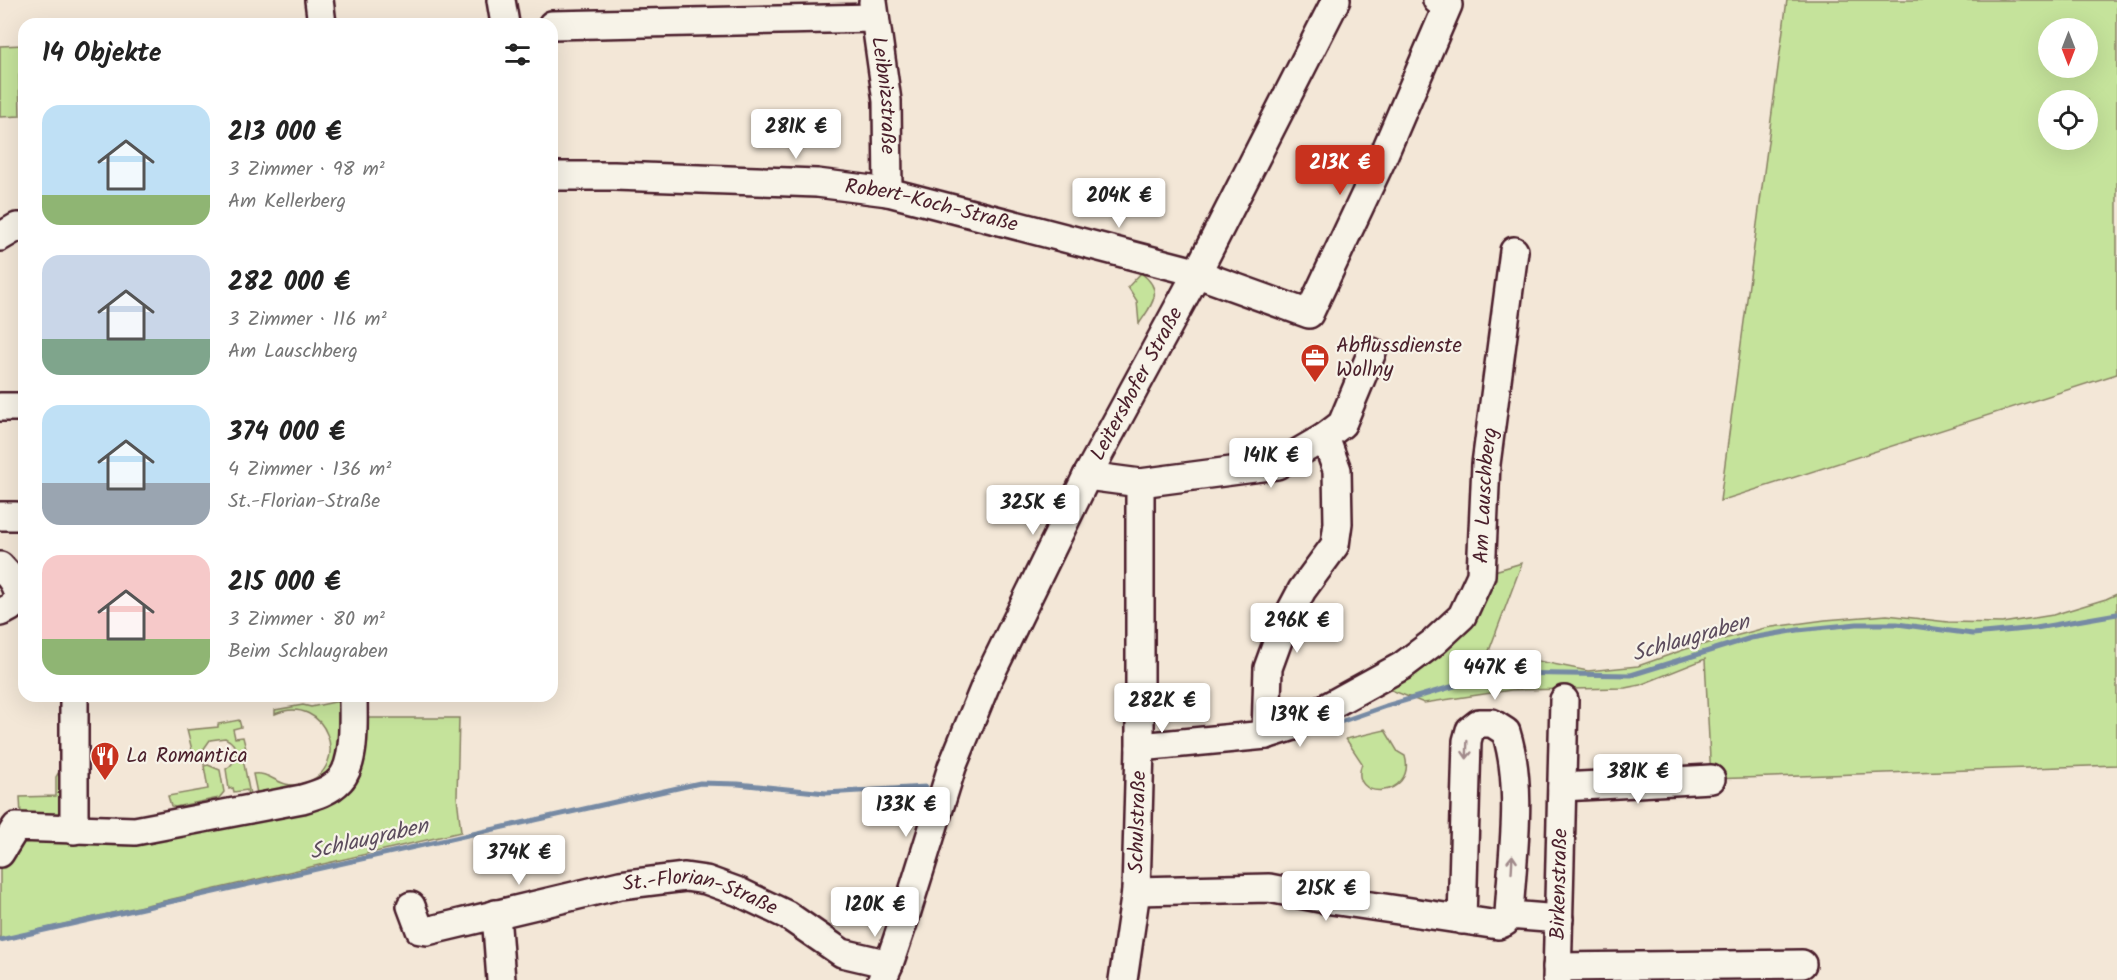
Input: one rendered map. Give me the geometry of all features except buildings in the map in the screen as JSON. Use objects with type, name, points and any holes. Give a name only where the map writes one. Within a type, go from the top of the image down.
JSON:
[{"type":"street","points":[[318,0],[321,18]]},
{"type":"street","points":[[501,0],[505,18]]},
{"type":"street","name":"Leitershofer Straße","points":[[886,972],[952,767],[987,679],[1087,476],[1197,273],[1336,0]]},
{"type":"street","name":"Robert-Koch-Straße","points":[[558,176],[817,183],[888,192],[1197,273],[1309,314],[1382,159],[1448,5],[1437,0]]},
{"type":"street","points":[[558,24],[686,11],[874,9]]},
{"type":"street","name":"Leibnizstraße","points":[[874,9],[887,101],[888,192]]},
{"type":"street","points":[[0,237],[18,227]]},
{"type":"street","name":"Am Lauschberg","points":[[1140,747],[1266,735],[1291,727],[1402,666],[1434,642],[1462,615],[1481,575],[1486,464],[1514,251]]},
{"type":"street","points":[[1087,476],[1140,483],[1277,465],[1325,437],[1342,424],[1372,352]]},
{"type":"street","points":[[0,408],[18,407]]},
{"type":"street","points":[[1266,735],[1268,668],[1284,624],[1302,590],[1335,545],[1338,523],[1337,470],[1325,437]]},
{"type":"street","name":"Schulstraße","points":[[1123,980],[1136,891],[1140,747],[1140,483]]},
{"type":"street","points":[[0,566],[18,585]]},
{"type":"street","points":[[0,612],[9,609],[18,594]]},
{"type":"street","name":"Birkenstraße","points":[[1557,973],[1564,700]]},
{"type":"street","points":[[74,702],[74,830]]},
{"type":"street","points":[[0,853],[8,823],[74,830],[135,831],[322,794],[342,779],[346,771],[351,750],[353,702]]},
{"type":"street","points":[[1462,920],[1467,741],[1470,730],[1479,723],[1492,723],[1506,732],[1514,767],[1515,817],[1507,919]]},
{"type":"street","points":[[1562,787],[1711,779]]},
{"type":"street","name":"St.-Florian-Straße","points":[[411,906],[420,930],[427,931],[620,885],[685,877],[706,880],[739,892],[787,915],[842,953],[886,972]]},
{"type":"street","points":[[1136,891],[1269,888],[1325,899],[1498,925],[1507,919],[1559,919]]},
{"type":"street","points":[[496,914],[501,980]]},
{"type":"street","points":[[1557,973],[1802,964]]},
{"type":"green space","points":[[1787,0],[2117,0],[2117,374],[1720,501]]},
{"type":"green space","points":[[18,45],[18,116],[0,117],[0,46]]},
{"type":"green space","points":[[1141,273],[1153,286],[1154,298],[1139,324],[1137,301],[1128,287]]},
{"type":"green space","points":[[1522,563],[1489,651],[1588,671],[1638,666],[1686,649],[1765,628],[1887,615],[1948,622],[2002,623],[2053,615],[2117,594],[2117,765],[1711,779],[1705,659],[1640,685],[1625,688],[1511,690],[1424,703],[1386,688],[1481,575]]},
{"type":"green space","points":[[335,702],[348,702],[333,781],[259,803],[253,774],[265,775],[288,785],[295,785],[319,775],[327,763],[330,749],[327,735],[320,722],[308,714],[293,710],[275,714],[275,710],[303,705],[311,707]]},
{"type":"green space","points":[[356,718],[459,718],[457,797],[461,832],[0,939],[0,859],[18,836],[326,800]]},
{"type":"green space","points":[[239,720],[241,727],[233,729],[235,738],[243,737],[247,753],[242,754],[252,805],[249,803],[247,790],[234,792],[233,788],[229,789],[226,769],[233,762],[236,753],[230,741],[225,738],[210,740],[203,750],[204,764],[201,753],[193,754],[187,730],[218,727],[218,724]]},
{"type":"green space","points":[[1385,730],[1398,752],[1405,756],[1406,770],[1401,780],[1393,787],[1382,790],[1372,789],[1364,785],[1360,776],[1362,763],[1346,739]]},
{"type":"green space","points":[[208,765],[220,770],[224,792],[219,798],[171,806],[168,796],[208,789],[204,766]]},
{"type":"green space","points":[[60,770],[66,770],[68,816],[7,819],[7,817],[21,816],[20,797],[56,796],[56,777]]},
{"type":"waterway","name":"Schlaugraben","points":[[1300,736],[1386,706],[1492,675],[1509,673],[1631,675],[1751,638],[1857,624],[1897,624],[1973,634],[2036,628],[2117,614]]},
{"type":"waterway","name":"Schlaugraben","points":[[0,940],[700,783],[738,784],[826,793],[926,787]]},
{"type":"place","name":"Abflussdienste Wollny","points":[[1315,384]]},
{"type":"place","name":"La Romantica","points":[[105,782]]}]
